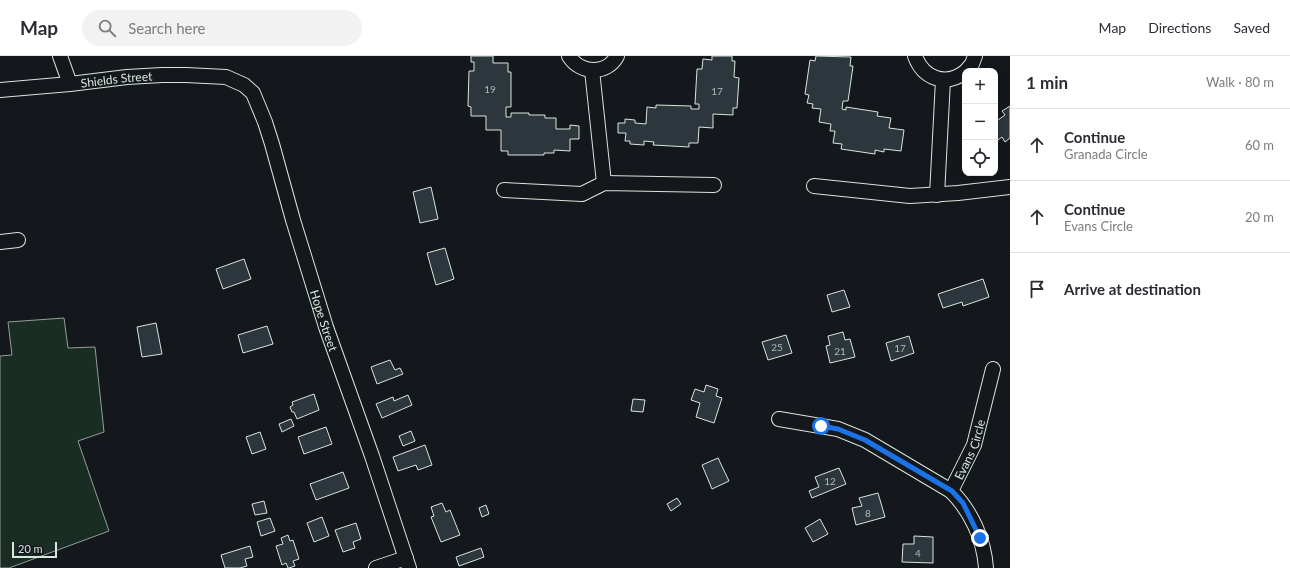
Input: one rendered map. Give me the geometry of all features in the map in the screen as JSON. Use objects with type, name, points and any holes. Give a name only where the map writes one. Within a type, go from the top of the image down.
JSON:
[{"type":"street","points":[[60,56],[70,84]]},
{"type":"street","points":[[569,56],[577,65],[584,69],[592,70],[609,66],[617,56]]},
{"type":"street","points":[[915,56],[918,64],[924,72],[933,78],[944,80],[952,79],[962,73]]},
{"type":"street","points":[[969,68],[975,56]]},
{"type":"street","points":[[592,70],[604,183]]},
{"type":"street","name":"Shields Street","points":[[0,90],[127,77],[162,75],[226,77],[234,80]]},
{"type":"street","name":"Hope Street","points":[[234,80],[244,85],[253,93],[265,122],[326,327],[408,563]]},
{"type":"street","points":[[937,194],[944,80]]},
{"type":"street","points":[[504,190],[582,194],[604,183],[714,185]]},
{"type":"street","points":[[814,186],[910,196],[958,193],[1010,187]]},
{"type":"street","points":[[0,242],[18,240]]},
{"type":"street","name":"Evans Circle","points":[[986,568],[980,538],[973,522],[963,503],[952,491],[974,445],[993,369]]},
{"type":"street","points":[[779,419],[827,427],[865,440],[952,491]]},
{"type":"street","points":[[376,568],[408,563]]},
{"type":"green space","points":[[64,318],[68,348],[95,347],[104,432],[78,441],[109,531],[9,568],[0,568],[0,356],[12,355],[8,322]]},
{"type":"building","points":[[471,56],[493,56],[493,63],[508,63],[508,72],[511,72],[511,107],[506,107],[506,117],[511,117],[511,113],[529,113],[529,115],[545,115],[545,118],[556,118],[556,129],[570,129],[570,125],[579,126],[579,139],[570,139],[570,151],[554,150],[554,153],[544,153],[544,155],[508,155],[508,151],[501,151],[501,130],[486,130],[486,116],[471,116],[471,107],[468,106],[469,71],[474,71],[474,62],[471,62]]},
{"type":"building","points":[[712,56],[732,56],[732,61],[735,61],[734,77],[739,78],[737,108],[733,108],[733,115],[713,114],[713,128],[699,127],[698,143],[689,143],[689,147],[653,145],[654,142],[644,141],[644,145],[630,144],[630,141],[625,141],[626,133],[618,133],[618,123],[625,123],[625,119],[635,120],[635,123],[646,124],[647,107],[656,108],[656,105],[691,106],[691,109],[699,109],[699,104],[695,104],[697,69],[702,69],[703,59],[712,60]]},
{"type":"building","points":[[816,56],[851,57],[850,66],[853,66],[848,101],[843,101],[842,109],[846,110],[846,107],[878,112],[877,116],[891,118],[889,128],[904,130],[901,151],[884,149],[884,152],[875,150],[875,154],[841,149],[842,144],[833,143],[835,131],[830,131],[831,124],[819,122],[821,109],[812,108],[813,104],[807,103],[809,95],[805,94],[810,60],[815,61]]},
{"type":"building","points":[[1010,106],[1010,138],[1005,142],[1002,137],[998,140],[998,120],[1005,115],[1002,111]]},
{"type":"building","points":[[431,187],[438,219],[420,223],[413,192]]},
{"type":"building","points":[[445,248],[454,279],[436,285],[427,253]]},
{"type":"building","points":[[244,259],[251,279],[223,289],[216,269]]},
{"type":"building","points":[[983,279],[989,297],[963,306],[962,302],[943,308],[938,294]]},
{"type":"building","points":[[844,290],[850,307],[832,312],[827,295]]},
{"type":"building","points":[[156,323],[162,354],[142,357],[137,327]]},
{"type":"building","points":[[267,326],[273,344],[243,353],[238,335]]},
{"type":"building","points":[[843,332],[845,340],[850,339],[855,357],[830,363],[826,346],[830,345],[828,336]]},
{"type":"building","points":[[786,335],[792,353],[768,360],[762,342]]},
{"type":"building","points":[[909,336],[914,353],[891,361],[886,343]]},
{"type":"building","points":[[390,360],[395,370],[400,368],[403,374],[377,384],[371,367]]},
{"type":"building","points":[[706,385],[718,389],[716,396],[722,398],[714,423],[696,417],[700,403],[691,400],[695,389],[704,392]]},
{"type":"building","points":[[314,394],[319,410],[297,419],[290,407],[293,405],[292,402]]},
{"type":"building","points":[[408,395],[412,405],[382,418],[376,404],[393,397],[394,401]]},
{"type":"building","points":[[633,399],[645,400],[643,412],[631,411]]},
{"type":"building","points":[[291,419],[294,426],[282,432],[279,424]]},
{"type":"building","points":[[326,427],[332,444],[304,454],[298,437]]},
{"type":"building","points":[[411,431],[415,441],[403,446],[399,436]]},
{"type":"building","points":[[260,432],[266,449],[252,454],[246,437]]},
{"type":"building","points":[[425,445],[432,465],[418,470],[416,465],[398,471],[393,457]]},
{"type":"building","points":[[718,458],[729,481],[712,489],[702,465]]},
{"type":"building","points":[[839,468],[846,484],[812,498],[809,491],[819,487],[815,477]]},
{"type":"building","points":[[343,472],[349,488],[316,500],[310,484]]},
{"type":"building","points":[[878,493],[885,517],[856,525],[852,508],[862,506],[859,498]]},
{"type":"building","points":[[677,498],[681,504],[671,511],[667,504]]},
{"type":"building","points":[[264,501],[267,513],[255,515],[252,504]]},
{"type":"building","points":[[442,503],[446,512],[450,510],[460,535],[441,542],[431,517],[434,516],[431,507]]},
{"type":"building","points":[[486,505],[489,514],[482,517],[479,508]]},
{"type":"building","points":[[322,517],[329,536],[314,542],[307,523]]},
{"type":"building","points":[[270,518],[275,531],[261,536],[257,522]]},
{"type":"building","points":[[820,519],[828,534],[813,542],[805,528]]},
{"type":"building","points":[[356,523],[361,539],[353,542],[355,548],[343,552],[335,530]]},
{"type":"building","points":[[288,535],[290,541],[293,540],[299,559],[293,561],[295,566],[289,568],[286,563],[282,565],[276,546],[283,544],[281,538]]},
{"type":"building","points":[[914,536],[933,537],[933,563],[902,562],[903,544],[914,544]]},
{"type":"building","points":[[250,546],[253,557],[245,559],[247,566],[240,568],[225,568],[221,555]]},
{"type":"building","points":[[481,548],[484,557],[459,566],[456,557]]},
{"type":"route","points":[[821,426],[838,429],[865,440],[952,491],[963,503],[980,538]]}]
